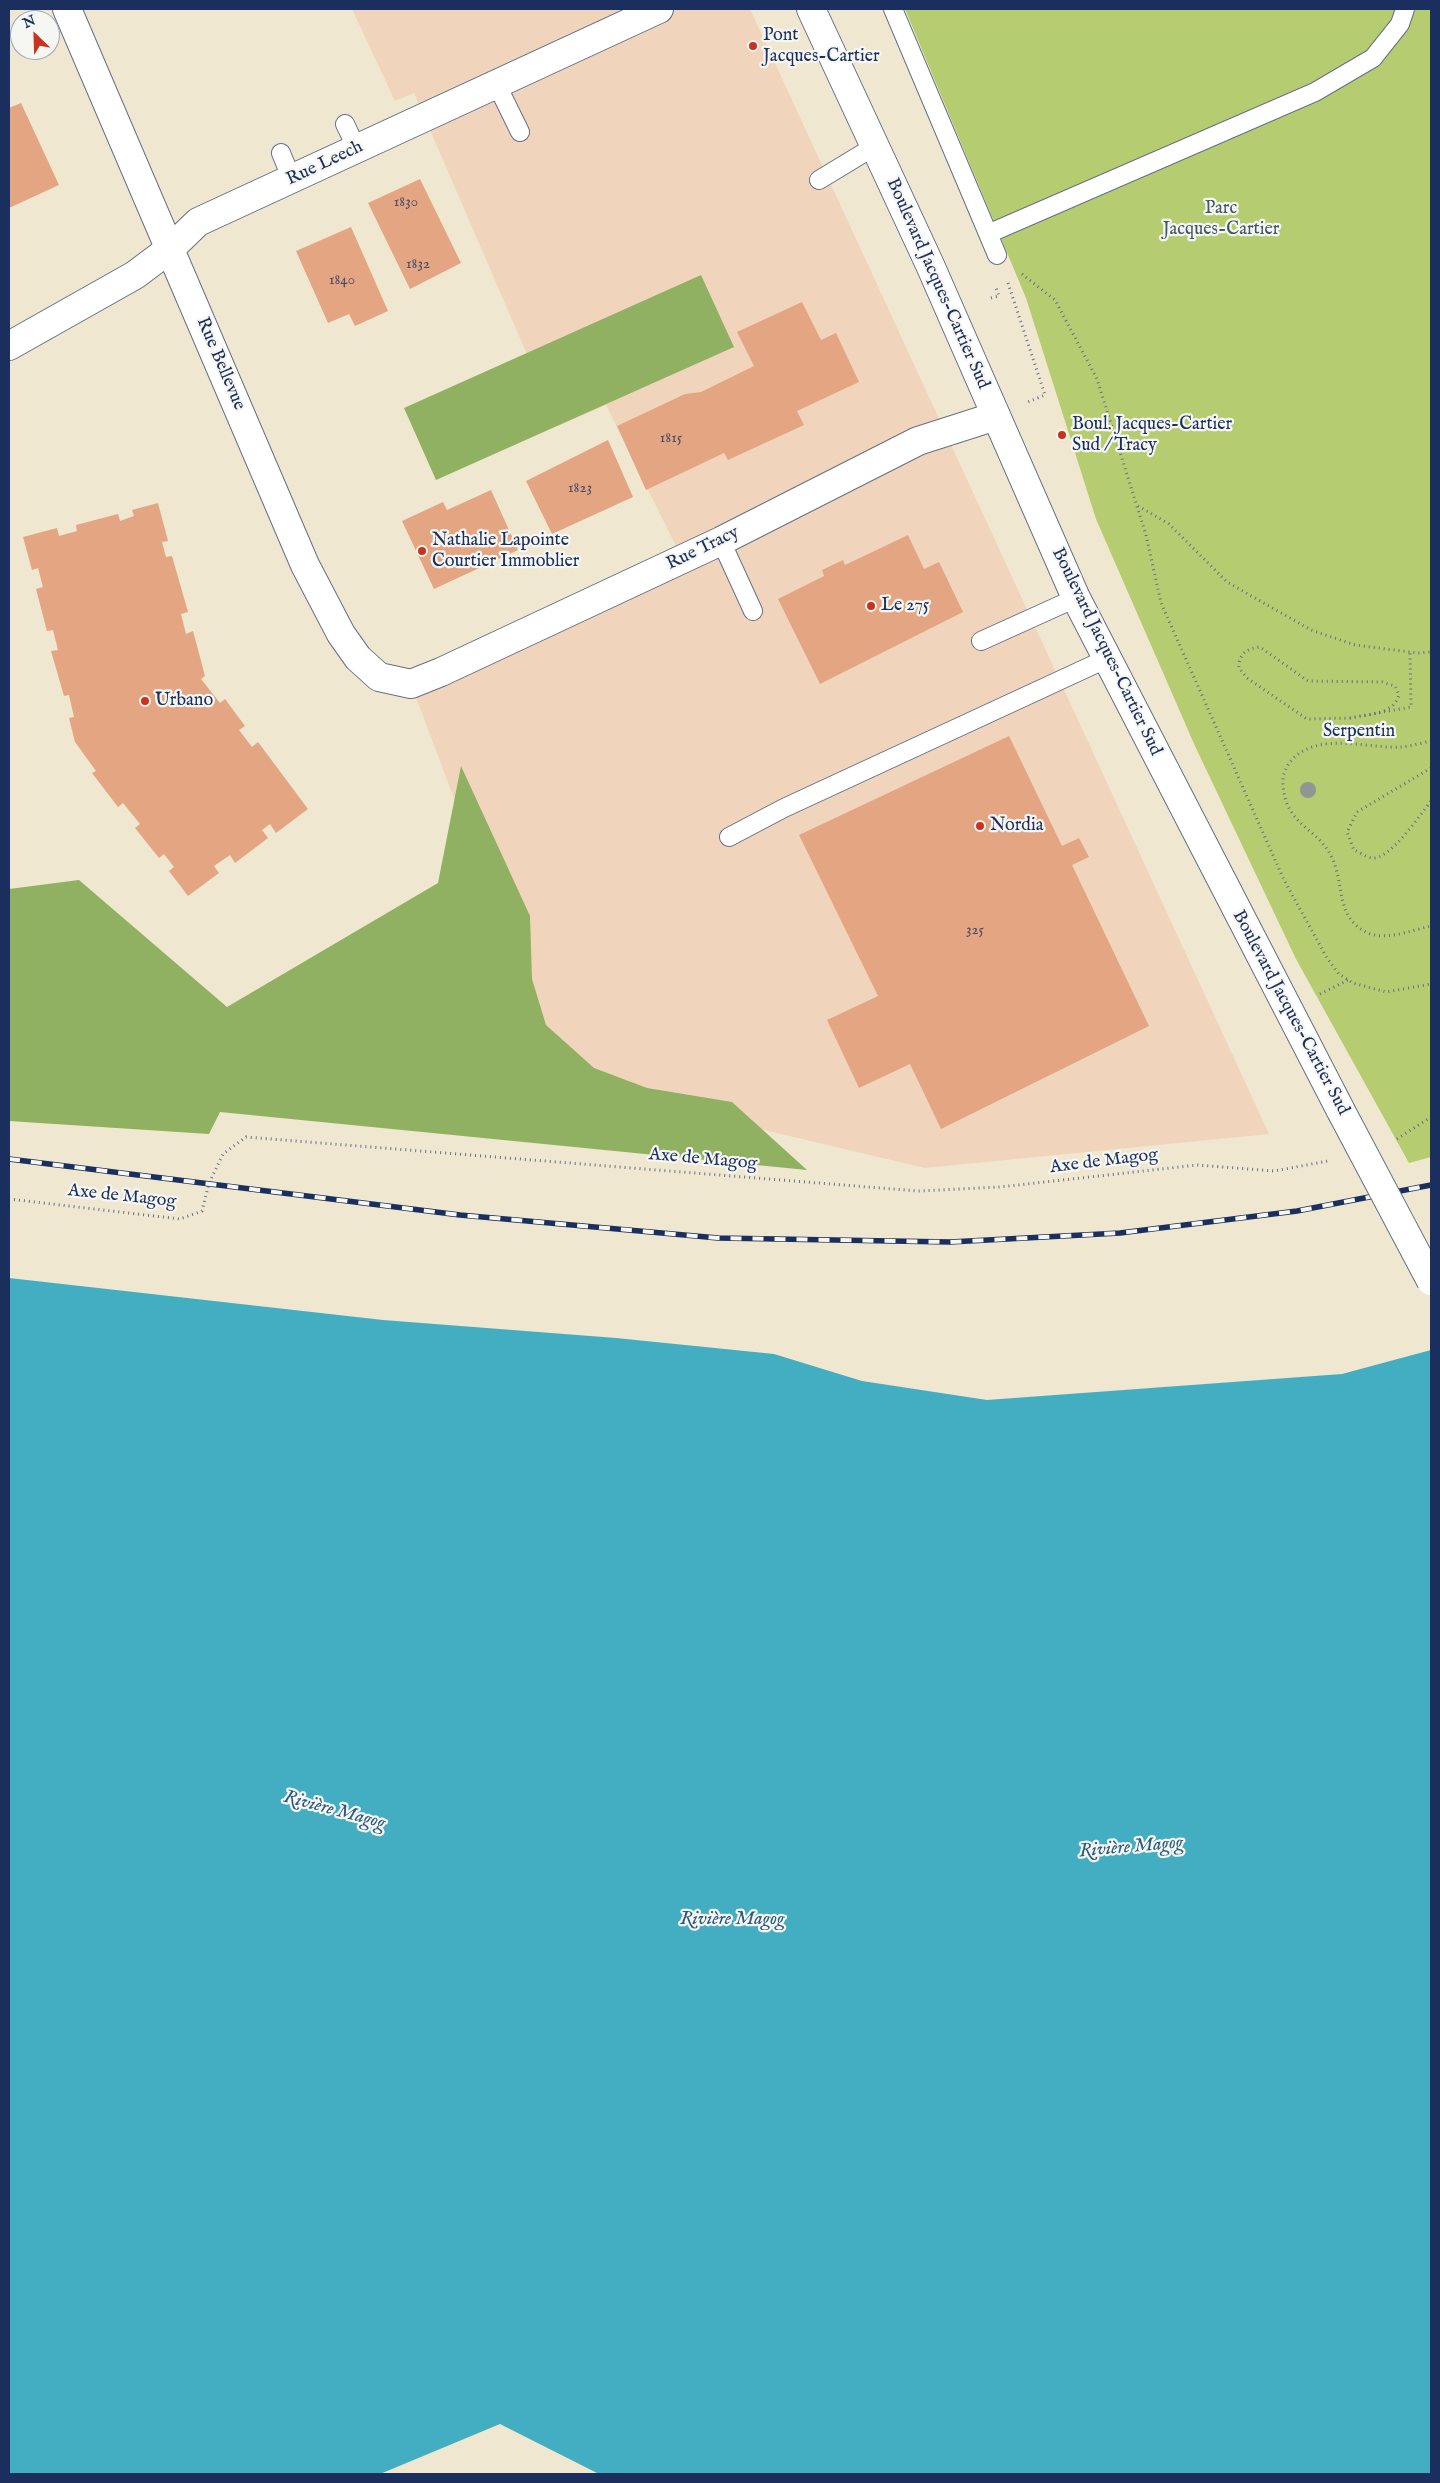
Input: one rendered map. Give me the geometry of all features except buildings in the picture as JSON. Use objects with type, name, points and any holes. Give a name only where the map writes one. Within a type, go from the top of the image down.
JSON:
[{"type":"street","name":"Rue Bellevue","points":[[67,9],[306,565],[341,634],[358,658],[378,676],[411,684]]},
{"type":"street","name":"Rue Leech","points":[[9,346],[135,275],[171,248],[198,222],[658,9]]},
{"type":"street","name":"Boulevard Jacques-Cartier Sud","points":[[812,9],[930,264],[1076,598],[1106,659],[1431,1281]]},
{"type":"street","name":"Rue Tracy","points":[[411,684],[721,541],[918,441],[996,416]]},
{"type":"lane","points":[[893,9],[998,255]]},
{"type":"lane","points":[[990,233],[1315,92],[1373,58],[1400,24],[1405,9]]},
{"type":"lane","points":[[496,83],[520,132]]},
{"type":"lane","points":[[346,124],[357,149]]},
{"type":"lane","points":[[819,180],[875,146]]},
{"type":"lane","points":[[281,153],[292,180]]},
{"type":"lane","points":[[721,541],[753,611]]},
{"type":"lane","points":[[980,641],[1076,598]]},
{"type":"lane","points":[[730,837],[784,808],[1106,659]]},
{"type":"path","points":[[996,416],[1045,395],[998,255]]},
{"type":"path","points":[[998,255],[1055,300],[1097,380],[1137,506],[1162,603],[1284,880],[1326,958],[1339,974],[1353,983],[1386,992],[1431,984]]},
{"type":"path","points":[[991,298],[999,296]]},
{"type":"path","points":[[1137,506],[1168,524],[1227,582],[1311,630],[1355,645],[1410,652],[1431,652]]},
{"type":"path","points":[[1350,718],[1389,710],[1397,701],[1399,695],[1395,686],[1382,682],[1308,681],[1260,647],[1251,648],[1238,661],[1239,668],[1247,678],[1307,719],[1350,718],[1411,707],[1410,652]]},
{"type":"path","name":"Serpentin","points":[[1431,741],[1402,747],[1329,744],[1310,747],[1296,756],[1288,765],[1282,778],[1284,799],[1291,813],[1332,856],[1337,872],[1342,906],[1350,920],[1368,933],[1381,937],[1431,926]]},
{"type":"path","points":[[1431,768],[1358,812],[1347,832],[1354,850],[1371,858],[1382,857],[1398,842],[1431,801]]},
{"type":"path","points":[[1389,1143],[1431,1117]]},
{"type":"path","name":"Axe de Magog","points":[[9,1199],[180,1219],[202,1211],[209,1184],[223,1154],[246,1137],[918,1191],[1000,1188],[1197,1165],[1274,1171],[1331,1161]]},
{"type":"shaded area","points":[[352,9],[750,9],[1269,1134],[925,1168],[586,1088],[540,1027],[411,684],[683,560],[606,405],[558,426],[414,93],[395,101]]},
{"type":"green space","name":"Parc Jacques-Cartier","points":[[905,9],[1431,9],[1431,1157],[1409,1163],[1296,959],[1195,746],[1096,519],[1026,298]]},
{"type":"green space","points":[[701,275],[734,347],[436,480],[404,408]]},
{"type":"green space","points":[[461,766],[530,916],[532,979],[546,1025],[594,1068],[647,1088],[732,1102],[807,1170],[220,1112],[209,1134],[9,1121],[9,889],[79,880],[227,1007],[438,883]]},
{"type":"water","name":"Rivière Magog","points":[[9,1278],[383,1320],[616,1338],[774,1354],[862,1381],[987,1400],[1342,1374],[1431,1350],[1431,2474],[599,2474],[500,2424],[380,2474],[9,2474]]},
{"type":"railway","points":[[9,1159],[460,1215],[718,1238],[950,1242],[1120,1233],[1297,1211],[1431,1185]]},
{"type":"place","name":"Pont Jacques-Cartier","points":[[753,46]]},
{"type":"place","name":"Boul. Jacques-Cartier Sud / Tracy","points":[[1062,435]]},
{"type":"place","name":"Nathalie Lapointe Courtier Immoblier","points":[[422,551]]},
{"type":"place","name":"Le 275","points":[[871,606]]},
{"type":"place","name":"Urbano","points":[[145,701]]},
{"type":"place","name":"Nordia","points":[[980,826]]}]
